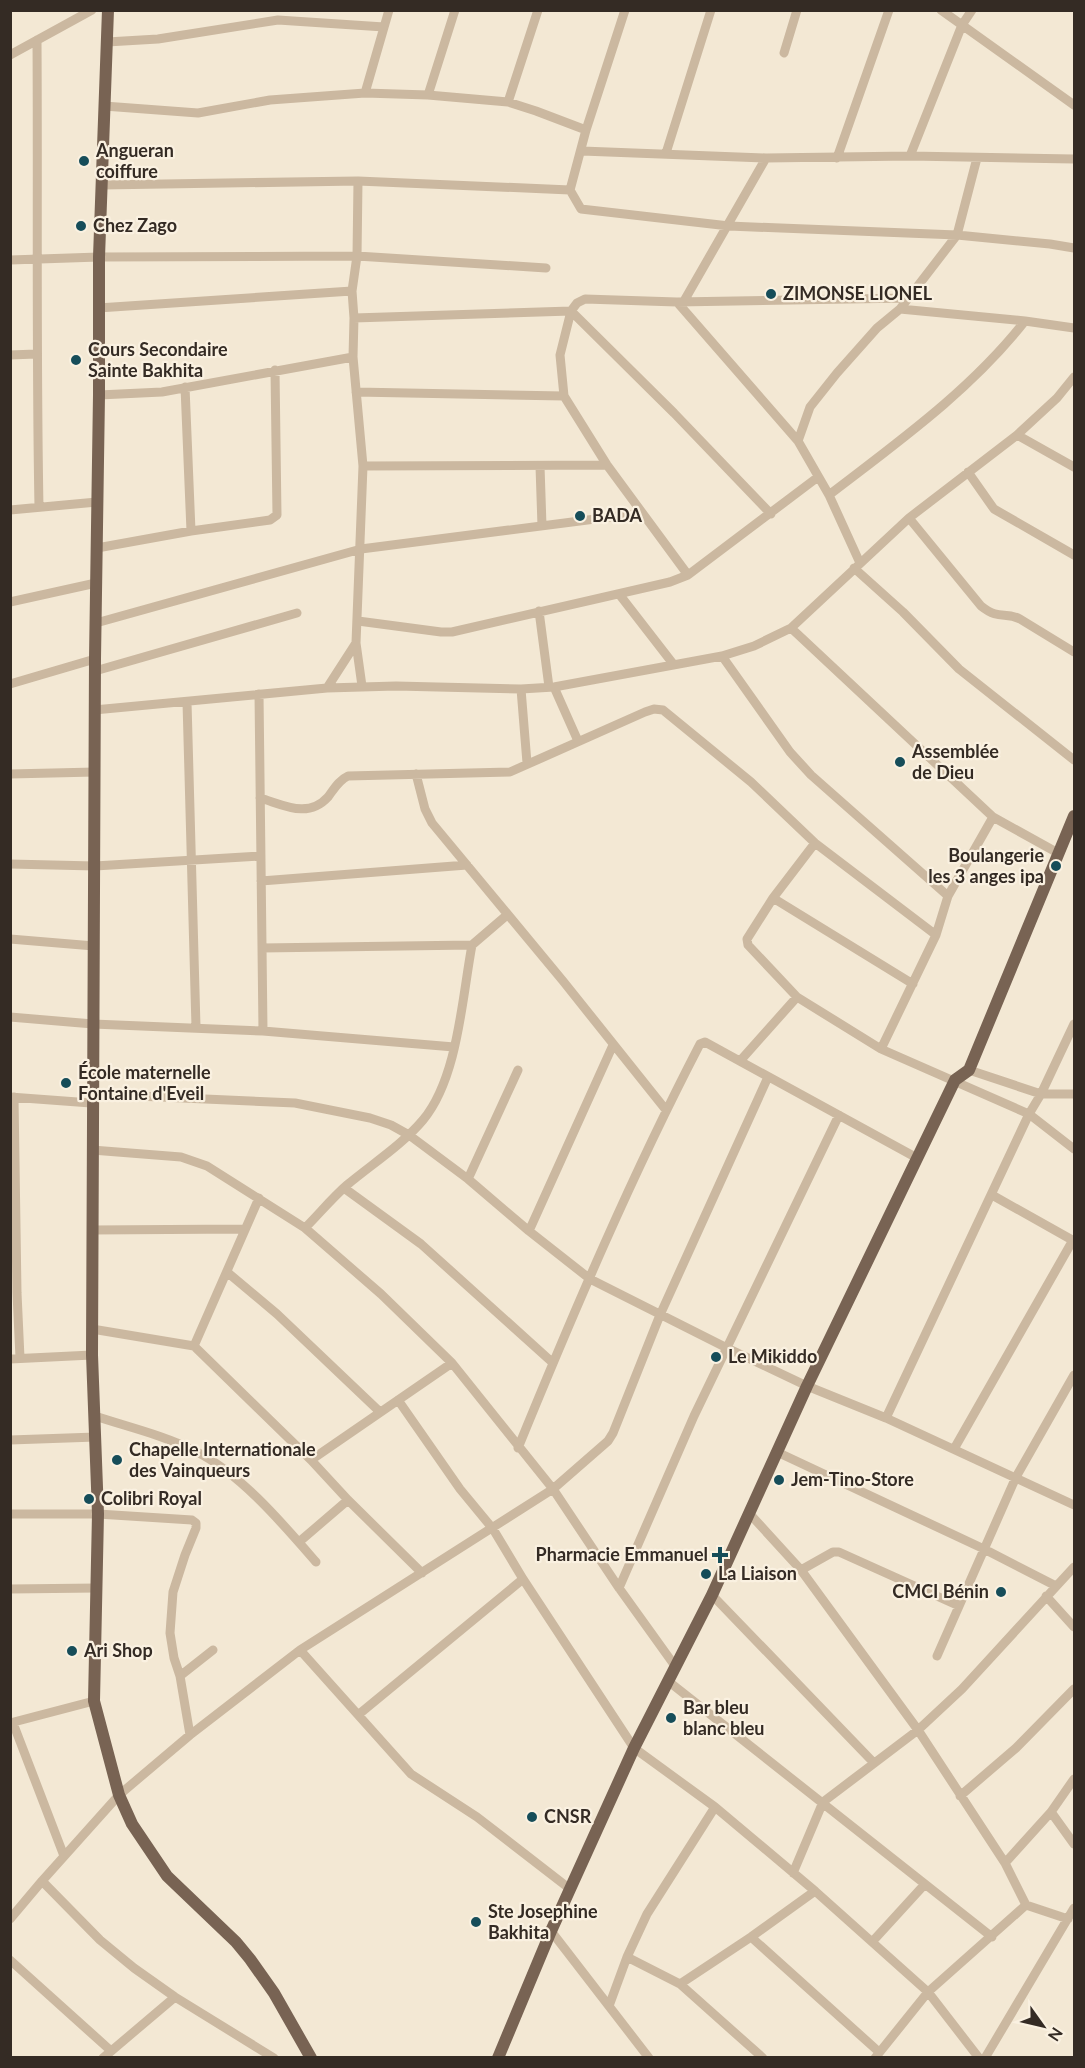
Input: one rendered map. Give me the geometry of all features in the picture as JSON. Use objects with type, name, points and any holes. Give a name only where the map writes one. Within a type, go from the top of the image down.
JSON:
[{"type":"main road","points":[[108,10],[99,257],[94,665],[92,1355],[98,1514],[94,1701],[119,1795],[132,1824],[158,1865],[175,1886],[244,1951],[274,1993],[311,2058]]},
{"type":"main road","points":[[498,2058],[551,1931],[634,1748],[712,1595],[807,1386],[955,1080],[969,1070],[1073,820]]},
{"type":"street","points":[[10,55],[92,10]]},
{"type":"street","points":[[365,93],[389,10]]},
{"type":"street","points":[[428,95],[455,10]]},
{"type":"street","points":[[508,102],[538,10]]},
{"type":"street","points":[[625,10],[586,130],[570,190],[579,207],[585,210],[729,226],[957,235],[1074,248]]},
{"type":"street","points":[[666,153],[711,10]]},
{"type":"street","points":[[784,54],[797,10]]},
{"type":"street","points":[[837,158],[889,10]]},
{"type":"street","points":[[941,10],[1074,105]]},
{"type":"street","points":[[910,156],[963,25],[972,10]]},
{"type":"street","points":[[107,42],[158,39],[278,20],[384,27]]},
{"type":"street","points":[[37,40],[36,354],[39,507]]},
{"type":"street","points":[[105,106],[198,113],[270,100],[365,93],[428,95],[508,102],[586,130]]},
{"type":"street","points":[[582,151],[766,158],[910,156],[1074,159]]},
{"type":"street","points":[[681,301],[729,226],[766,158]]},
{"type":"street","points":[[798,441],[802,424],[810,407],[869,337],[900,309],[957,235],[977,158]]},
{"type":"street","points":[[358,181],[357,256],[352,291],[353,357],[363,466],[356,643],[362,686]]},
{"type":"street","points":[[102,185],[358,181],[570,190]]},
{"type":"street","points":[[10,260],[99,257],[357,256],[546,268]]},
{"type":"street","points":[[98,308],[352,291]]},
{"type":"street","points":[[688,575],[607,465],[564,396],[560,355],[571,310],[585,299],[681,301],[908,298]]},
{"type":"street","points":[[681,301],[798,441],[829,495],[857,565],[959,669],[1074,760]]},
{"type":"street","points":[[900,309],[1074,328]]},
{"type":"street","points":[[354,318],[571,310],[771,514]]},
{"type":"street","points":[[829,495],[925,420],[996,357],[1025,321]]},
{"type":"street","points":[[10,355],[36,354]]},
{"type":"street","points":[[99,395],[162,392],[353,357]]},
{"type":"street","points":[[97,548],[270,520],[279,513],[275,370]]},
{"type":"street","points":[[94,710],[362,686],[521,689],[551,687],[722,656],[754,646],[790,628],[909,518],[1017,435],[1057,398],[1074,377]]},
{"type":"street","points":[[185,387],[191,531]]},
{"type":"street","points":[[356,392],[564,396]]},
{"type":"street","points":[[1017,435],[1074,467]]},
{"type":"street","points":[[363,466],[607,465]]},
{"type":"street","points":[[540,466],[542,526]]},
{"type":"street","points":[[968,472],[994,509],[1074,555]]},
{"type":"street","points":[[358,621],[452,632],[670,582],[688,575],[818,477]]},
{"type":"street","points":[[10,510],[97,502]]},
{"type":"street","points":[[96,623],[360,549],[642,513]]},
{"type":"street","points":[[909,518],[981,606],[991,614],[1014,616],[1074,652]]},
{"type":"street","points":[[10,602],[96,583]]},
{"type":"street","points":[[619,594],[674,665]]},
{"type":"street","points":[[539,611],[551,687],[578,741]]},
{"type":"street","points":[[10,684],[297,613]]},
{"type":"street","points":[[790,628],[993,817],[1058,853]]},
{"type":"street","points":[[327,688],[356,643]]},
{"type":"street","points":[[722,656],[790,752],[811,775],[948,896]]},
{"type":"street","points":[[521,689],[527,763]]},
{"type":"street","points":[[259,694],[263,1031]]},
{"type":"street","points":[[187,702],[196,1028]]},
{"type":"street","points":[[260,798],[302,809],[311,809],[324,800],[340,780],[348,776],[510,772],[645,712],[654,709],[663,710],[751,782],[815,843],[936,935]]},
{"type":"street","points":[[10,774],[95,772]]},
{"type":"street","points":[[416,774],[428,816],[666,1110]]},
{"type":"street","points":[[881,1049],[936,935],[948,896],[993,817]]},
{"type":"street","points":[[815,843],[773,898],[747,942],[797,998],[881,1049],[1029,1114],[1074,1149]]},
{"type":"street","points":[[10,864],[95,866],[261,856]]},
{"type":"street","points":[[261,881],[467,865]]},
{"type":"street","points":[[773,898],[913,984]]},
{"type":"street","points":[[305,1227],[344,1188],[409,1135],[424,1118],[444,1084],[454,1047],[472,945],[507,915]]},
{"type":"street","points":[[10,939],[94,946]]},
{"type":"street","points":[[262,948],[472,945]]},
{"type":"street","points":[[740,1061],[797,998]]},
{"type":"street","points":[[10,1017],[93,1024],[263,1031],[454,1047]]},
{"type":"street","points":[[886,1418],[1029,1114],[1074,1024]]},
{"type":"street","points":[[518,1448],[553,1363],[666,1110],[702,1043],[705,1042],[917,1158]]},
{"type":"street","points":[[529,1232],[613,1045]]},
{"type":"street","points":[[468,1179],[518,1070]]},
{"type":"street","points":[[969,1070],[1041,1094],[1074,1094]]},
{"type":"street","points":[[10,1919],[119,1795],[190,1735],[300,1650],[554,1489],[611,1437],[660,1315],[768,1077]]},
{"type":"street","points":[[92,1355],[15,1358],[12,1097],[295,1103],[370,1118],[390,1125],[409,1135],[468,1179],[529,1232],[590,1279],[807,1386],[886,1418],[1074,1505]]},
{"type":"street","points":[[619,1588],[694,1416],[839,1115]]},
{"type":"street","points":[[92,1150],[194,1160],[305,1227],[381,1294],[452,1363],[518,1448],[554,1489],[619,1588],[675,1666]]},
{"type":"street","points":[[344,1188],[421,1244],[553,1363]]},
{"type":"street","points":[[954,1449],[1074,1240],[992,1194]]},
{"type":"street","points":[[194,1346],[259,1198]]},
{"type":"street","points":[[92,1230],[245,1229]]},
{"type":"street","points":[[227,1272],[277,1314],[380,1412]]},
{"type":"street","points":[[92,1329],[194,1346],[422,1573]]},
{"type":"street","points":[[311,1460],[452,1363]]},
{"type":"street","points":[[937,1656],[1016,1477],[1074,1375]]},
{"type":"street","points":[[398,1400],[460,1489],[493,1529],[523,1579],[634,1748],[715,1807],[815,1891],[928,1992],[979,2058]]},
{"type":"street","points":[[95,1416],[176,1442],[206,1457],[245,1487],[316,1562]]},
{"type":"street","points":[[10,1440],[96,1437]]},
{"type":"street","points":[[777,1452],[984,1549],[1056,1586]]},
{"type":"street","points":[[298,1542],[348,1500]]},
{"type":"street","points":[[749,1513],[801,1570],[918,1730],[1005,1863],[1026,1905],[1068,1919]]},
{"type":"street","points":[[10,1514],[98,1514],[192,1520],[196,1523],[173,1592],[170,1617],[174,1658],[180,1676],[190,1735]]},
{"type":"street","points":[[801,1570],[833,1552],[839,1552],[959,1606]]},
{"type":"street","points":[[794,1873],[823,1802],[918,1730],[985,1666],[1074,1567]]},
{"type":"street","points":[[358,1715],[523,1579]]},
{"type":"street","points":[[10,1589],[97,1588]]},
{"type":"street","points":[[712,1595],[874,1763]]},
{"type":"street","points":[[1046,1596],[1074,1627]]},
{"type":"street","points":[[180,1676],[213,1650]]},
{"type":"street","points":[[300,1650],[411,1774],[477,1817],[570,1889]]},
{"type":"street","points":[[668,1681],[992,1937]]},
{"type":"street","points":[[960,1796],[1016,1748],[1074,1689]]},
{"type":"street","points":[[63,1856],[12,1723],[94,1701]]},
{"type":"street","points":[[1005,1863],[1051,1812],[1074,1779]]},
{"type":"street","points":[[609,2006],[627,1957],[659,1893],[715,1807]]},
{"type":"street","points":[[1051,1812],[1074,1844]]},
{"type":"street","points":[[42,1881],[115,1953],[175,1997],[269,2057]]},
{"type":"street","points":[[872,1942],[925,1884]]},
{"type":"street","points":[[680,1984],[752,1937],[815,1891]]},
{"type":"street","points":[[752,1937],[877,2055],[928,1992],[1026,1905]]},
{"type":"street","points":[[985,2058],[1074,1908]]},
{"type":"street","points":[[551,1931],[649,2058]]},
{"type":"street","points":[[627,1957],[680,1984],[763,2058]]},
{"type":"street","points":[[10,1960],[111,2050]]},
{"type":"street","points":[[103,2058],[175,1997]]},
{"type":"place","name":"Angueran coiffure","points":[[84,161]]},
{"type":"place","name":"Chez Zago","points":[[81,226]]},
{"type":"place","name":"ZIMONSE LIONEL","points":[[771,294]]},
{"type":"place","name":"Cours Secondaire Sainte Bakhita","points":[[76,360]]},
{"type":"place","name":"BADA","points":[[580,516]]},
{"type":"place","name":"Assemblée de Dieu","points":[[900,762]]},
{"type":"place","name":"Boulangerie les 3 anges ipa","points":[[1056,866]]},
{"type":"place","name":"École maternelle Fontaine d'Eveil","points":[[66,1083]]},
{"type":"place","name":"Le Mikiddo","points":[[716,1357]]},
{"type":"place","name":"Chapelle Internationale des Vainqueurs","points":[[117,1460]]},
{"type":"place","name":"Jem-Tino-Store","points":[[779,1480]]},
{"type":"place","name":"Colibri Royal","points":[[89,1499]]},
{"type":"place","name":"Pharmacie Emmanuel","points":[[720,1555]]},
{"type":"place","name":"La Liaison","points":[[706,1574]]},
{"type":"place","name":"CMCI Bénin","points":[[1001,1592]]},
{"type":"place","name":"Ari Shop","points":[[72,1651]]},
{"type":"place","name":"Bar bleu blanc bleu","points":[[671,1718]]},
{"type":"place","name":"CNSR","points":[[532,1817]]},
{"type":"place","name":"Ste Josephine Bakhita","points":[[476,1922]]}]
